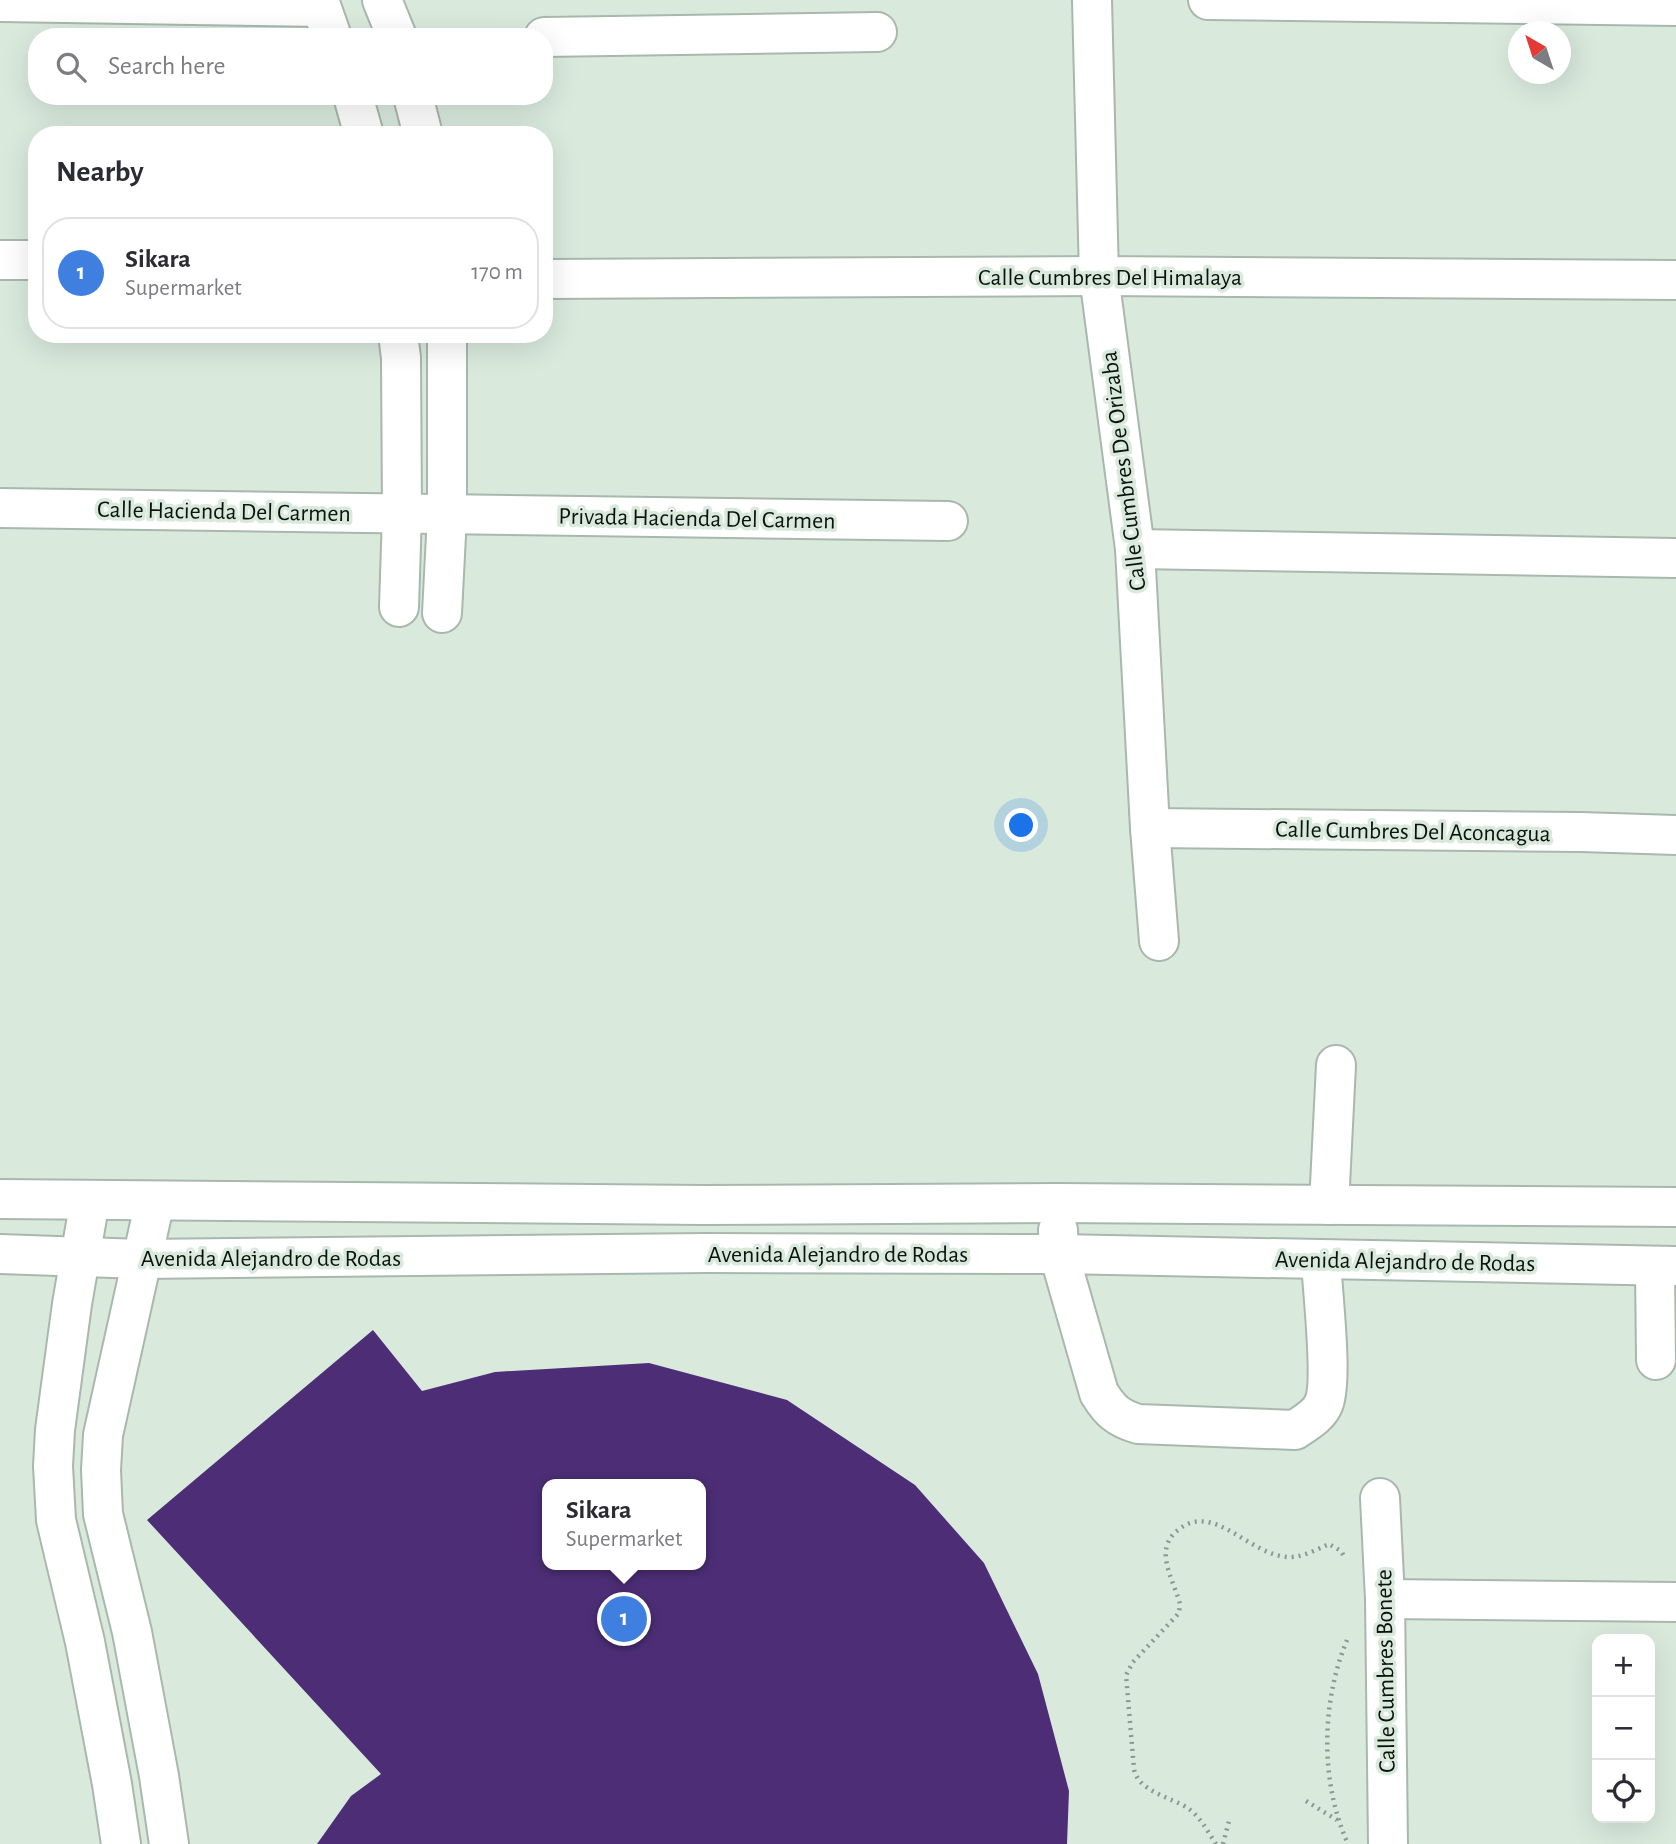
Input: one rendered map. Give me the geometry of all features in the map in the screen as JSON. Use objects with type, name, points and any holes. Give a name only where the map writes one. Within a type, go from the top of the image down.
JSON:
[{"type":"street","points":[[382,0],[393,28]]},
{"type":"street","name":"Calle Cumbres De Orizaba","points":[[1092,0],[1100,276],[1135,549],[1159,941]]},
{"type":"street","points":[[1208,0],[1676,6]]},
{"type":"street","points":[[0,2],[324,15]]},
{"type":"street","points":[[553,37],[877,32]]},
{"type":"street","points":[[356,105],[361,126]]},
{"type":"street","points":[[415,105],[421,126]]},
{"type":"street","points":[[0,260],[28,260]]},
{"type":"street","name":"Calle Cumbres Del Himalaya","points":[[553,279],[1100,276],[1676,280]]},
{"type":"street","points":[[399,343],[402,513],[399,607]]},
{"type":"street","points":[[442,613],[447,516],[447,343]]},
{"type":"street","name":"Calle Hacienda Del Carmen","points":[[0,508],[402,513],[447,516]]},
{"type":"street","name":"Privada Hacienda Del Carmen","points":[[447,516],[948,521]]},
{"type":"street","points":[[1135,549],[1676,558]]},
{"type":"street","name":"Calle Cumbres Del Aconcagua","points":[[1150,828],[1676,835]]},
{"type":"street","points":[[1329,1205],[1336,1065]]},
{"type":"street","name":"Avenida Alejandro de Rodas","points":[[0,1199],[690,1205],[1057,1203],[1676,1207]]},
{"type":"street","points":[[90,1200],[57,1417],[53,1466],[56,1520],[85,1642],[121,1844]]},
{"type":"street","points":[[156,1201],[103,1435],[101,1471],[103,1514],[132,1632],[169,1844]]},
{"type":"street","points":[[1057,1203],[1059,1254],[1099,1394],[1109,1409],[1121,1419],[1138,1424],[1295,1430],[1312,1418],[1324,1404],[1329,1379],[1321,1260]]},
{"type":"street","name":"Avenida Alejandro de Rodas","points":[[0,1254],[141,1259],[707,1253],[1059,1254],[1666,1266]]},
{"type":"street","points":[[1656,1360],[1666,1266]]},
{"type":"street","points":[[53,1466],[101,1471]]},
{"type":"street","name":"Calle Cumbres Bonete","points":[[1380,1498],[1385,1600],[1388,1844]]},
{"type":"street","points":[[1385,1600],[1676,1602]]},
{"type":"path","points":[[1216,1844],[1190,1810],[1142,1785],[1135,1777],[1126,1675],[1133,1662],[1179,1613],[1180,1604],[1164,1554],[1168,1538],[1184,1525],[1201,1521],[1216,1522],[1249,1544],[1268,1552],[1289,1557],[1329,1544],[1341,1551],[1348,1563]]},
{"type":"path","points":[[1348,1844],[1337,1820],[1328,1764],[1328,1709],[1342,1652],[1351,1631]]},
{"type":"path","points":[[1306,1801],[1337,1820]]},
{"type":"path","points":[[1223,1844],[1230,1817]]},
{"type":"building","points":[[373,1330],[422,1391],[495,1372],[649,1363],[787,1400],[915,1485],[984,1563],[1038,1674],[1069,1791],[1067,1844],[317,1844],[351,1796],[381,1774],[147,1520]]},
{"type":"place","name":"Sikara","points":[[624,1619]]}]
